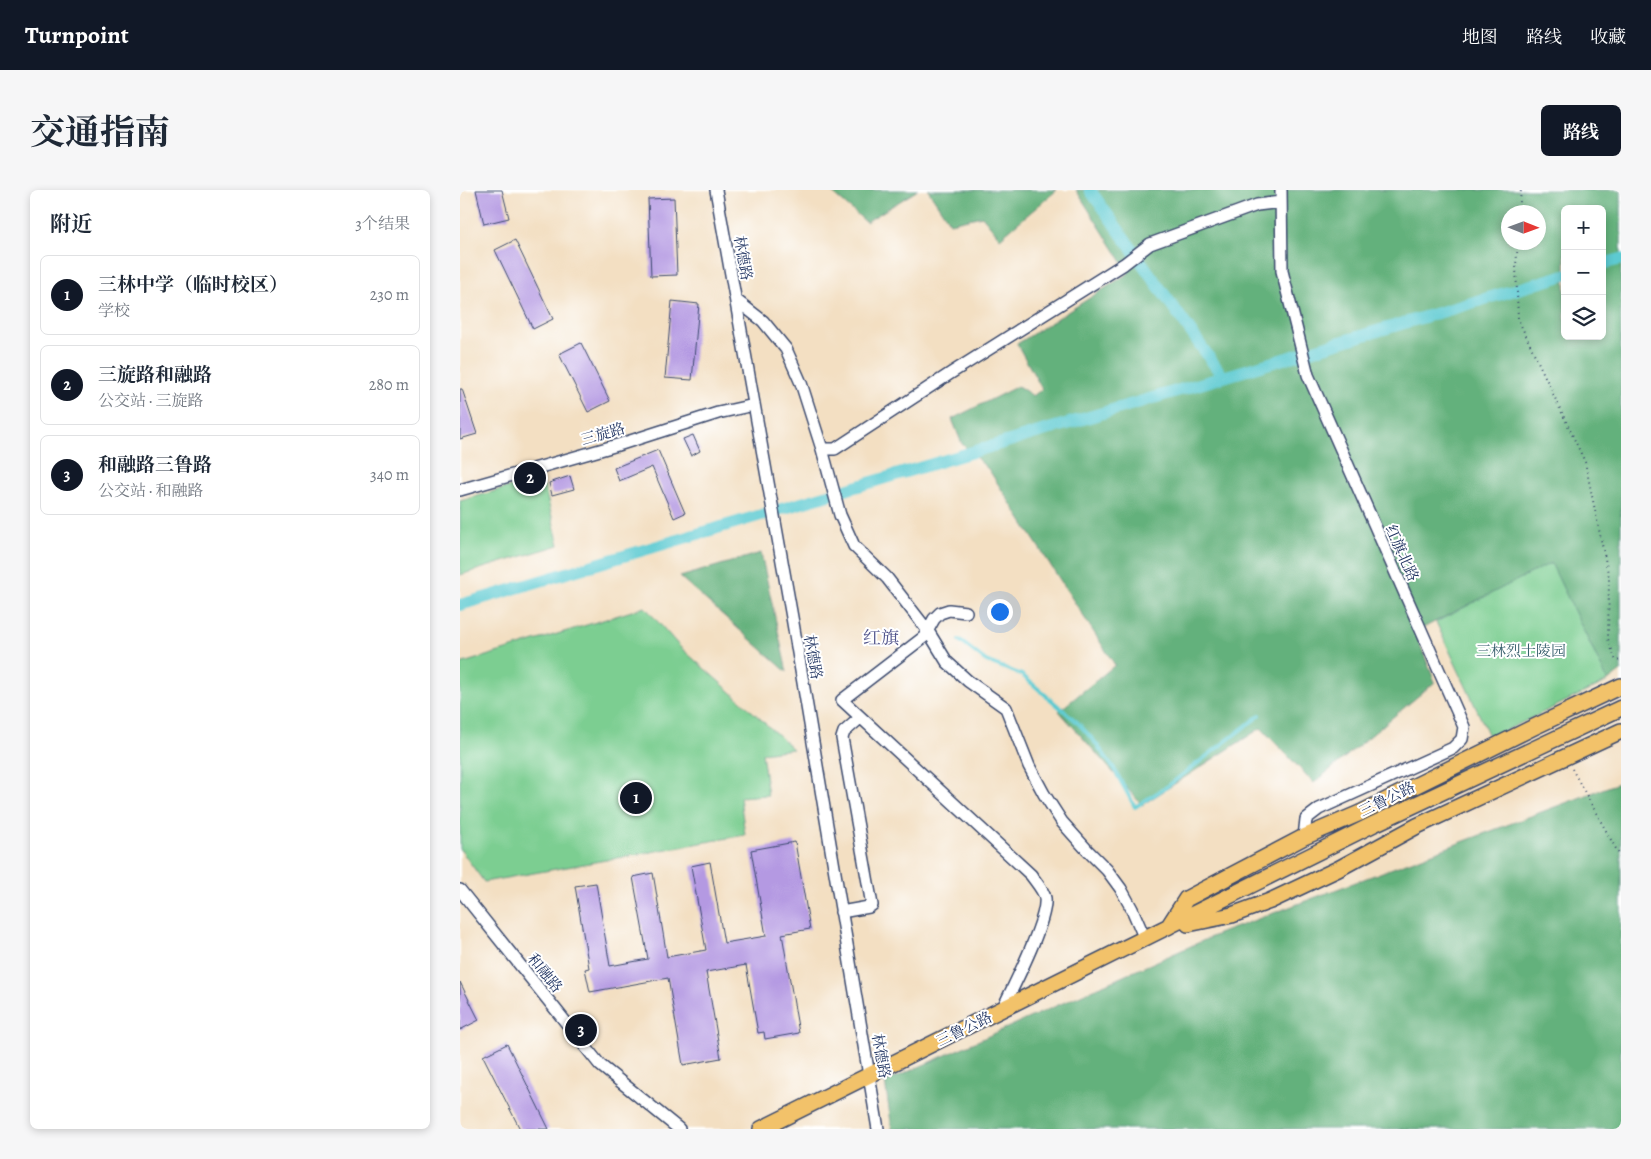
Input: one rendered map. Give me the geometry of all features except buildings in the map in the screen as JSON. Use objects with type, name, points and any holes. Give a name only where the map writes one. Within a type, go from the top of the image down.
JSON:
[{"type":"main road","name":"三鲁公路","points":[[1167,928],[1186,899],[1304,837],[1360,813],[1621,686]]},
{"type":"main road","name":"三鲁公路","points":[[761,1129],[1419,803],[1621,708]]},
{"type":"main road","name":"三鲁公路","points":[[1167,928],[1232,915],[1270,901],[1338,869],[1416,826],[1621,731]]},
{"type":"street","name":"林德路","points":[[716,190],[778,536],[878,1129]]},
{"type":"street","points":[[822,449],[834,449],[1124,264],[1150,244],[1281,196]]},
{"type":"street","name":"红旗北路","points":[[1281,196],[1282,271],[1296,335],[1308,375],[1464,727],[1462,738],[1453,748],[1319,809],[1306,820],[1304,837]]},
{"type":"street","points":[[736,300],[763,321],[786,349],[801,383],[840,515],[854,546],[887,578],[928,631],[947,662],[968,681],[1006,708],[1029,766],[1044,794],[1062,822],[1107,870],[1121,889],[1145,939]]},
{"type":"street","name":"三旋路","points":[[460,490],[622,444],[718,413],[754,405]]},
{"type":"street","points":[[966,612],[949,610],[940,613],[934,619],[924,637],[842,700],[1031,875],[1045,898],[1043,913],[1034,940],[1002,1010]]},
{"type":"street","points":[[842,912],[869,907],[872,904],[842,738],[844,732],[860,718]]},
{"type":"street","name":"和融路","points":[[460,890],[600,1065],[679,1129]]},
{"type":"path","points":[[1519,205],[1520,190]]},
{"type":"path","points":[[1517,250],[1518,319],[1585,462],[1609,578],[1608,639],[1616,662],[1621,660]]},
{"type":"path","points":[[1572,768],[1621,858]]},
{"type":"green space","points":[[829,190],[918,190],[866,222]]},
{"type":"green space","points":[[928,190],[1057,190],[1000,238],[982,216],[950,223]]},
{"type":"green space","points":[[1076,190],[1621,190],[1621,671],[1608,681],[1551,563],[1415,632],[1435,682],[1314,783],[1261,728],[1142,805],[1059,711],[1115,665],[989,470],[962,444],[952,419],[1018,386],[1033,396],[1042,389],[1017,344],[1129,273]]},
{"type":"green space","points":[[527,482],[544,485],[559,545],[460,575],[460,501]]},
{"type":"green space","points":[[761,553],[787,672],[680,577]]},
{"type":"green space","name":"三林烈士陵园","points":[[1551,562],[1608,681],[1490,738],[1436,622]]},
{"type":"green space","points":[[645,607],[680,647],[793,749],[762,753],[768,795],[740,797],[745,835],[484,882],[460,849],[460,664]]},
{"type":"green space","points":[[1621,782],[1621,1129],[892,1129],[885,1082],[1218,934]]},
{"type":"waterway","points":[[1090,190],[1223,377]]},
{"type":"waterway","points":[[1606,263],[1621,259]]},
{"type":"waterway","points":[[460,605],[1561,276]]},
{"type":"waterway","points":[[959,640],[986,661],[1022,675],[1077,722],[1113,767],[1135,807],[1168,786],[1260,715]]},
{"type":"place","name":"三旋路和融路","points":[[530,478]]},
{"type":"place","name":"三林中学（临时校区）","points":[[636,798]]},
{"type":"place","name":"和融路三鲁路","points":[[581,1030]]},
{"type":"district","name":"红旗","points":[[881,638]]}]
